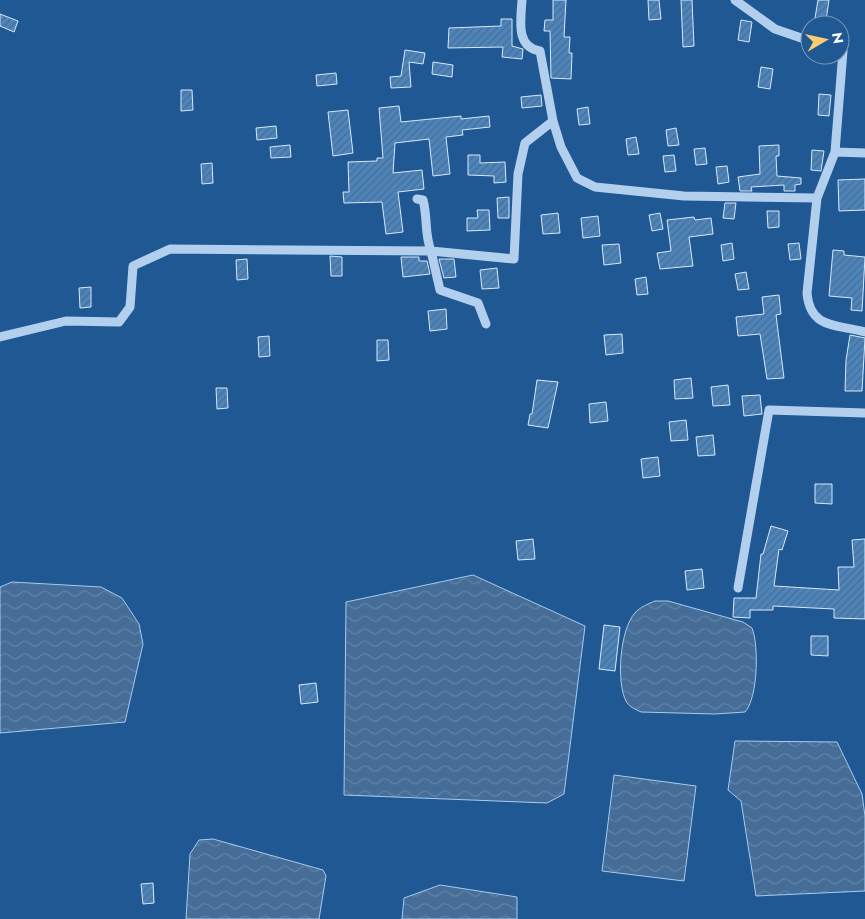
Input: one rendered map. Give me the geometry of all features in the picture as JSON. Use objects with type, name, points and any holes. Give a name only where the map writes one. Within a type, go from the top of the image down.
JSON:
[{"type":"street","points":[[522,0],[520,25],[523,42],[532,50],[540,52],[553,121],[562,147],[577,178],[595,187],[692,196],[817,198]]},
{"type":"street","points":[[735,0],[775,29],[800,38]]},
{"type":"street","points":[[842,65],[835,152],[817,198],[807,293],[808,308],[817,320],[865,332]]},
{"type":"street","points":[[0,337],[66,321],[119,322],[130,307],[133,266],[170,249],[432,251],[514,259],[518,174],[525,143],[553,121]]},
{"type":"street","points":[[835,152],[865,153]]},
{"type":"street","points":[[417,199],[423,200],[426,211],[426,237],[432,251],[440,290],[478,303],[486,324]]},
{"type":"street","points":[[738,588],[769,410],[865,413]]},
{"type":"water","points":[[473,575],[585,626],[564,794],[547,803],[344,795],[346,602]]},
{"type":"water","points":[[12,582],[101,587],[122,598],[139,624],[143,644],[125,722],[0,733],[0,587]]},
{"type":"water","points":[[655,601],[668,601],[743,622],[752,628],[756,646],[755,684],[753,695],[745,712],[715,714],[641,712],[632,708],[627,703],[623,692],[620,669],[626,631],[637,611]]},
{"type":"water","points":[[735,741],[837,742],[862,794],[865,816],[865,891],[756,896],[741,801],[728,790]]},
{"type":"water","points":[[614,775],[696,786],[684,881],[602,871]]},
{"type":"water","points":[[213,839],[323,870],[326,876],[319,919],[186,919],[190,854],[199,840]]},
{"type":"water","points":[[440,885],[517,897],[517,919],[402,919],[404,898]]},
{"type":"building","points":[[553,0],[566,0],[564,37],[570,37],[569,53],[572,53],[571,79],[551,78],[550,31],[544,31],[545,20],[553,20]]},
{"type":"building","points":[[648,0],[659,0],[661,19],[649,20]]},
{"type":"building","points":[[681,0],[692,0],[694,46],[683,47]]},
{"type":"building","points":[[818,0],[829,0],[827,15],[816,15]]},
{"type":"building","points":[[0,14],[18,21],[14,32],[0,26]]},
{"type":"building","points":[[501,19],[512,19],[512,46],[523,49],[522,59],[502,57],[503,47],[448,48],[449,28],[501,26]]},
{"type":"building","points":[[741,20],[752,22],[749,42],[738,40]]},
{"type":"building","points":[[405,50],[425,53],[423,64],[409,62],[411,87],[391,88],[390,77],[401,76]]},
{"type":"building","points":[[433,62],[453,65],[452,77],[432,74]]},
{"type":"building","points":[[761,67],[773,69],[770,89],[758,87]]},
{"type":"building","points":[[336,73],[337,84],[317,86],[316,75]]},
{"type":"building","points":[[181,90],[192,90],[193,110],[181,111]]},
{"type":"building","points":[[819,94],[831,95],[829,116],[818,115]]},
{"type":"building","points":[[541,95],[542,106],[522,108],[521,97]]},
{"type":"building","points":[[399,106],[401,122],[461,116],[461,119],[489,116],[490,127],[462,130],[463,135],[446,137],[450,174],[433,176],[429,139],[395,143],[393,173],[422,170],[424,189],[398,192],[403,232],[386,234],[382,202],[344,203],[343,192],[349,192],[348,162],[377,161],[377,158],[383,158],[379,108]]},
{"type":"building","points":[[588,107],[590,124],[579,125],[577,109]]},
{"type":"building","points":[[348,110],[353,153],[333,156],[328,112]]},
{"type":"building","points":[[276,126],[277,138],[257,140],[256,128]]},
{"type":"building","points":[[676,128],[679,145],[668,146],[666,130]]},
{"type":"building","points":[[636,137],[639,154],[628,155],[626,139]]},
{"type":"building","points":[[290,145],[291,157],[271,158],[270,147]]},
{"type":"building","points":[[779,145],[779,156],[776,156],[777,176],[801,178],[801,184],[795,185],[795,191],[784,191],[784,185],[751,187],[752,191],[740,191],[738,177],[760,174],[759,146]]},
{"type":"building","points":[[705,148],[707,164],[696,165],[694,149]]},
{"type":"building","points":[[812,150],[824,151],[821,171],[811,170]]},
{"type":"building","points":[[468,155],[480,155],[480,163],[505,162],[506,182],[494,183],[494,176],[468,175]]},
{"type":"building","points":[[674,155],[676,171],[665,172],[663,156]]},
{"type":"building","points":[[212,163],[213,183],[202,184],[201,164]]},
{"type":"building","points":[[727,166],[729,182],[718,184],[716,167]]},
{"type":"building","points":[[865,179],[865,210],[839,211],[838,180]]},
{"type":"building","points":[[509,197],[509,218],[498,218],[497,198]]},
{"type":"building","points":[[725,203],[736,203],[734,219],[723,218]]},
{"type":"building","points":[[477,210],[489,210],[490,230],[467,231],[467,218],[478,218]]},
{"type":"building","points":[[767,211],[779,211],[779,227],[768,228]]},
{"type":"building","points":[[558,213],[560,233],[543,234],[541,215]]},
{"type":"building","points":[[660,213],[663,229],[652,231],[649,215]]},
{"type":"building","points":[[598,216],[600,236],[583,238],[581,218]]},
{"type":"building","points":[[694,217],[695,220],[711,218],[713,234],[689,237],[693,266],[660,269],[657,253],[671,251],[667,220]]},
{"type":"building","points":[[732,243],[734,259],[723,261],[721,245]]},
{"type":"building","points":[[799,243],[801,259],[790,260],[788,244]]},
{"type":"building","points":[[619,244],[621,263],[604,265],[602,245]]},
{"type":"building","points":[[833,250],[844,251],[844,255],[865,257],[862,311],[851,310],[852,298],[829,296]]},
{"type":"building","points":[[330,256],[342,257],[342,276],[331,276]]},
{"type":"building","points":[[401,257],[419,257],[419,261],[427,261],[430,274],[403,277]]},
{"type":"building","points":[[247,259],[248,279],[237,280],[236,260]]},
{"type":"building","points":[[439,259],[454,259],[456,277],[444,278]]},
{"type":"building","points":[[497,268],[499,288],[482,289],[480,270]]},
{"type":"building","points":[[746,272],[749,289],[738,290],[735,274]]},
{"type":"building","points":[[646,277],[648,294],[637,295],[635,279]]},
{"type":"building","points":[[91,287],[91,307],[80,308],[79,288]]},
{"type":"building","points":[[779,295],[781,314],[776,315],[784,378],[767,379],[760,334],[738,336],[736,317],[764,314],[762,297]]},
{"type":"building","points":[[446,309],[447,329],[430,331],[428,311]]},
{"type":"building","points":[[622,334],[623,353],[606,355],[604,335]]},
{"type":"building","points":[[850,335],[865,338],[862,391],[845,391],[846,360]]},
{"type":"building","points":[[269,336],[270,356],[259,357],[258,337]]},
{"type":"building","points":[[377,340],[388,340],[389,360],[377,361]]},
{"type":"building","points":[[691,378],[693,398],[675,399],[674,380]]},
{"type":"building","points":[[537,380],[558,382],[548,428],[528,425],[530,414],[532,414]]},
{"type":"building","points":[[728,385],[730,405],[713,406],[711,387]]},
{"type":"building","points":[[216,388],[227,388],[228,408],[217,409]]},
{"type":"building","points":[[760,395],[762,414],[744,416],[742,396]]},
{"type":"building","points":[[606,402],[608,421],[590,423],[589,404]]},
{"type":"building","points":[[686,420],[688,440],[671,441],[669,422]]},
{"type":"building","points":[[713,435],[715,455],[698,456],[696,437]]},
{"type":"building","points":[[658,457],[660,476],[643,478],[641,459]]},
{"type":"building","points":[[815,484],[832,484],[832,504],[815,503]]},
{"type":"building","points":[[771,526],[788,531],[782,550],[779,549],[774,586],[839,590],[838,567],[854,567],[852,540],[865,539],[865,619],[834,618],[834,609],[773,606],[773,610],[750,610],[750,618],[733,617],[734,598],[756,598],[761,554],[763,554]]},
{"type":"building","points":[[533,539],[535,559],[518,560],[516,541]]},
{"type":"building","points":[[702,569],[704,588],[687,590],[685,571]]},
{"type":"building","points":[[604,625],[620,627],[615,671],[599,669]]},
{"type":"building","points":[[811,636],[828,636],[828,656],[811,655]]},
{"type":"building","points":[[316,683],[318,702],[301,704],[299,685]]},
{"type":"building","points":[[153,883],[154,903],[143,904],[141,884]]}]
